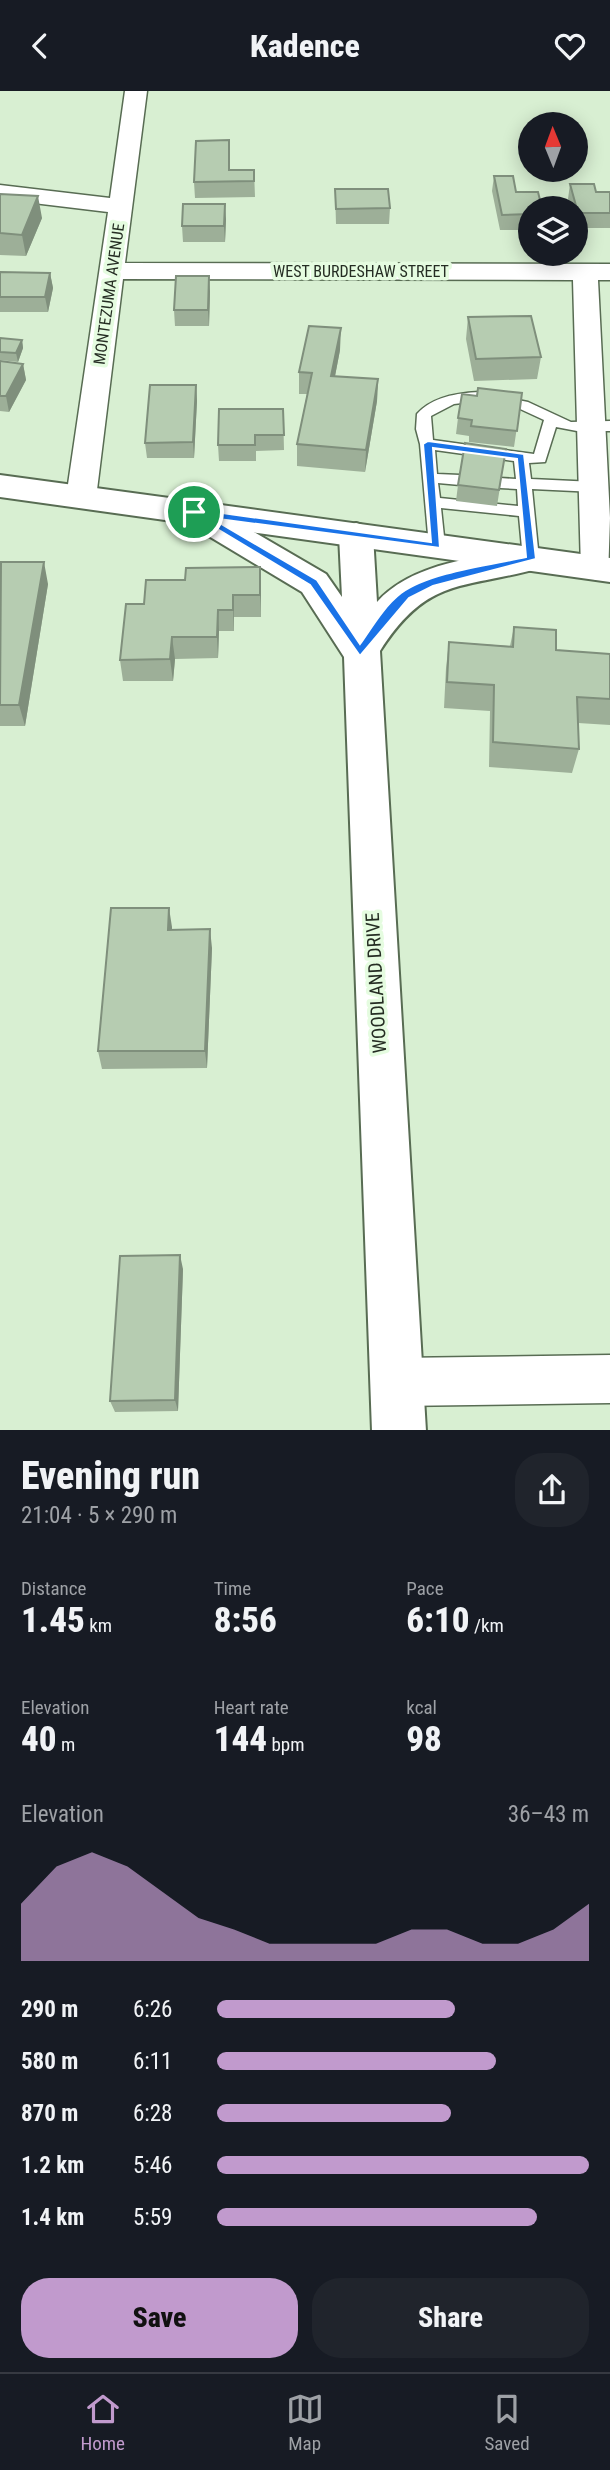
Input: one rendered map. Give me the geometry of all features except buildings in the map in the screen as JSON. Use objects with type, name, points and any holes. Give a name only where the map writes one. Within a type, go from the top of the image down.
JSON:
[{"type":"main road","points":[[0,487],[604,569]]},
{"type":"main road","points":[[194,512],[314,583],[360,652],[386,615],[405,595],[430,583],[531,559]]},
{"type":"main road","name":"WOODLAND DRIVE","points":[[356,535],[399,1430]]},
{"type":"street","name":"MONTEZUMA AVENUE","points":[[81,498],[136,91]]},
{"type":"street","points":[[0,192],[121,206]]},
{"type":"street","name":"WEST BURDESHAW STREET","points":[[113,271],[597,272]]},
{"type":"street","points":[[597,272],[601,426],[595,488],[604,569]]},
{"type":"street","points":[[397,1382],[610,1378]]},
{"type":"lane","points":[[436,546],[428,444],[423,429],[424,414],[439,402],[462,396],[498,398],[567,426],[601,426]]},
{"type":"lane","points":[[428,444],[540,459],[552,418]]},
{"type":"lane","points":[[521,457],[531,559]]},
{"type":"lane","points":[[430,478],[460,480]]},
{"type":"lane","points":[[500,483],[595,488]]},
{"type":"lane","points":[[433,502],[526,512]]},
{"type":"route","points":[[428,444],[521,457],[531,559],[430,583],[405,595],[386,615],[360,652],[314,583],[285,563],[194,512],[436,546],[428,444]]}]
